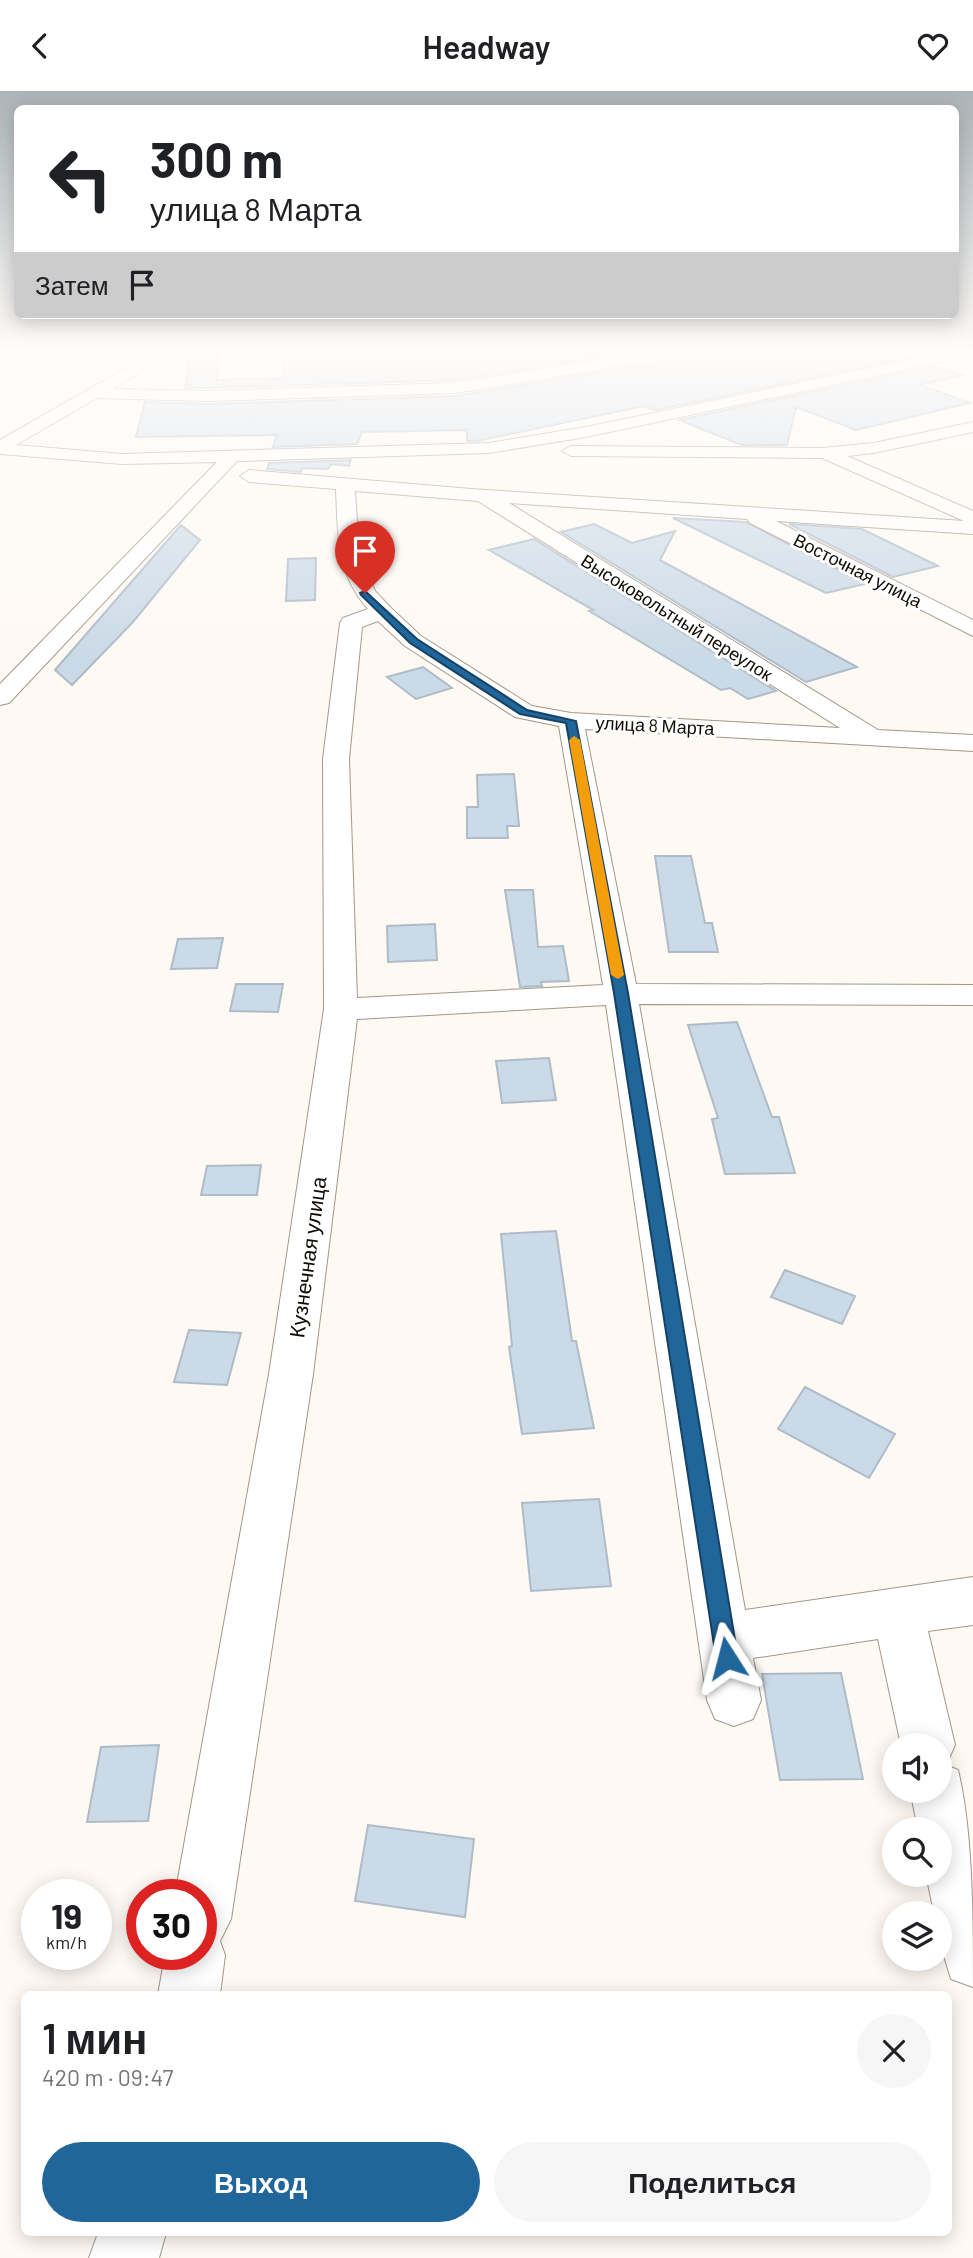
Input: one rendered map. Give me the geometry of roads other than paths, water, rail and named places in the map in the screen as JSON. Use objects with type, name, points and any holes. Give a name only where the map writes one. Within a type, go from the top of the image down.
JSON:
[{"type":"street","points":[[68,454],[216,473],[483,496],[973,528]]},
{"type":"street","points":[[122,459],[265,454]]},
{"type":"street","points":[[826,454],[973,518]]},
{"type":"street","points":[[0,698],[233,455]]},
{"type":"street","name":"улица 8 Марта","points":[[345,484],[349,554],[365,593],[413,641],[523,712],[571,721],[973,743]]},
{"type":"street","name":"Высоковольтный переулок","points":[[483,496],[872,736]]},
{"type":"street","name":"Восточная улица","points":[[743,511],[973,629]]},
{"type":"street","name":"Кузнечная улица","points":[[208,1879],[291,1374],[341,1009],[336,759],[351,623],[383,612]]},
{"type":"street","points":[[571,721],[621,993],[734,1699]]},
{"type":"street","points":[[341,1009],[621,993],[973,995]]},
{"type":"street","points":[[724,1638],[973,1601]]},
{"type":"street","points":[[898,1612],[925,1733]]},
{"type":"street","points":[[941,1803],[973,1957]]},
{"type":"street","points":[[190,1991],[193,1970]]},
{"type":"street","points":[[124,2258],[131,2236]]}]
